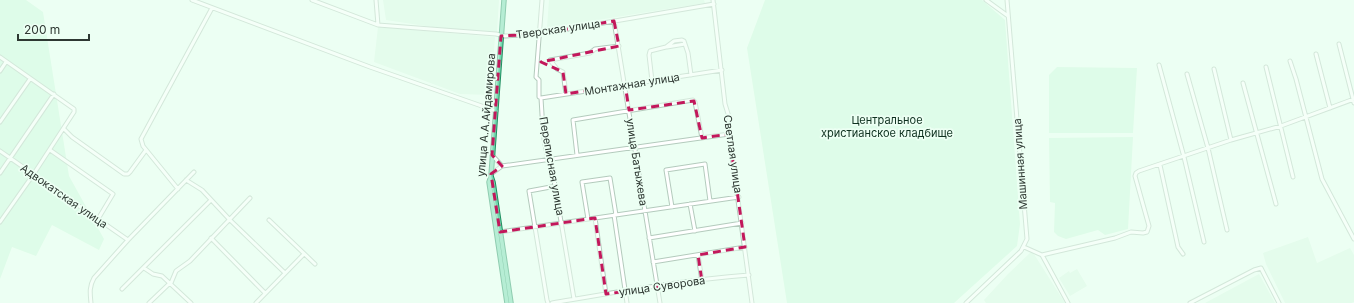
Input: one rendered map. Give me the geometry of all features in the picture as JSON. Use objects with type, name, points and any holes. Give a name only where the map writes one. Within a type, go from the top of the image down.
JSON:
[{"type":"main road","name":"улица А.А.Айдамирова","points":[[491,175],[504,0]]},
{"type":"main road","points":[[491,175],[491,182]]},
{"type":"main road","name":"улица А.А.Айдамирова","points":[[491,182],[511,303]]},
{"type":"main road","name":"улица А.А.Айдамирова","points":[[491,182],[507,303]]},
{"type":"street","points":[[192,0],[439,92],[496,111]]},
{"type":"street","name":"Тверская улица","points":[[312,0],[378,25],[501,36],[539,34],[714,4]]},
{"type":"street","points":[[376,0],[378,25]]},
{"type":"street","name":"Переписная улица","points":[[542,0],[536,77],[539,80],[548,158],[552,162],[574,299]]},
{"type":"street","name":"Светлая улица","points":[[713,0],[725,104],[730,124],[730,134],[752,303]]},
{"type":"street","points":[[986,0],[1008,16]]},
{"type":"street","name":"Машинная улица","points":[[1007,0],[1026,237],[1024,247]]},
{"type":"street","points":[[178,189],[146,150],[141,142],[142,135],[212,8]]},
{"type":"street","name":"улица Батыжева","points":[[614,21],[660,303]]},
{"type":"street","points":[[652,81],[649,55],[650,51],[666,47],[674,41],[682,40],[685,44],[688,53],[691,75]]},
{"type":"street","points":[[966,303],[1024,247],[1042,255],[1121,236],[1131,232],[1147,232],[1149,226],[1136,176],[1136,173],[1139,171],[1231,140],[1280,126],[1354,100],[1339,44]]},
{"type":"street","points":[[566,94],[563,72],[557,69],[550,60],[590,54],[594,50],[619,46]]},
{"type":"street","points":[[1316,54],[1330,108]]},
{"type":"street","points":[[0,57],[74,109],[74,114],[0,222]]},
{"type":"street","points":[[1290,61],[1322,179],[1354,239]]},
{"type":"street","points":[[0,71],[6,62]]},
{"type":"street","points":[[1159,65],[1184,157],[1204,242]]},
{"type":"street","points":[[1266,67],[1293,177]]},
{"type":"street","points":[[1214,69],[1231,140]]},
{"type":"street","name":"Монтажная улица","points":[[541,98],[722,70]]},
{"type":"street","points":[[1187,74],[1208,148],[1227,230]]},
{"type":"street","points":[[0,122],[30,79]]},
{"type":"street","points":[[1243,83],[1276,204]]},
{"type":"street","points":[[0,173],[54,94]]},
{"type":"street","points":[[577,156],[572,120],[629,110],[694,101],[702,138]]},
{"type":"street","points":[[64,129],[72,137],[124,174],[128,174],[130,172],[146,150]]},
{"type":"street","points":[[491,175],[502,166],[730,134]]},
{"type":"street","points":[[50,150],[113,194],[98,219]]},
{"type":"street","name":"Адвокатская улица","points":[[0,151],[128,240]]},
{"type":"street","points":[[492,155],[502,166]]},
{"type":"street","points":[[672,206],[666,170],[705,164],[710,201]]},
{"type":"street","points":[[1160,165],[1178,247],[1183,254]]},
{"type":"street","points":[[91,303],[90,284],[94,278],[128,240],[194,172]]},
{"type":"street","points":[[588,219],[582,182],[610,178],[627,303]]},
{"type":"street","points":[[186,180],[202,190],[210,200],[285,273]]},
{"type":"street","points":[[548,303],[529,191],[556,186]]},
{"type":"street","points":[[500,232],[739,197]]},
{"type":"street","points":[[149,303],[171,283],[176,271],[190,261],[250,198]]},
{"type":"street","points":[[122,289],[210,200]]},
{"type":"street","points":[[690,204],[695,231]]},
{"type":"street","points":[[595,218],[606,294]]},
{"type":"street","points":[[269,220],[315,264]]},
{"type":"street","points":[[650,238],[742,223]]},
{"type":"street","points":[[211,238],[265,294]]},
{"type":"street","points":[[653,262],[745,247]]},
{"type":"street","points":[[256,303],[304,254]]},
{"type":"street","points":[[698,255],[702,281]]},
{"type":"street","points":[[1042,255],[1068,303]]},
{"type":"street","points":[[144,268],[154,274],[162,276],[171,283],[189,303]]},
{"type":"street","points":[[1190,303],[1254,270],[1261,268],[1279,303]]},
{"type":"street","name":"улица Суворова","points":[[552,303],[657,286],[749,275]]},
{"type":"street","points":[[586,298],[586,303]]},
{"type":"street","points":[[259,300],[262,303]]},
{"type":"highlighted area","points":[[614,21],[619,46],[541,62],[563,72],[566,94],[625,84],[629,110],[694,101],[702,138],[729,134],[745,247],[698,255],[702,281],[606,294],[595,218],[500,232],[491,174],[502,166],[492,155],[501,36],[539,34]]},
{"type":"shaded area","points":[[383,0],[499,0],[497,32],[439,28],[386,20]]},
{"type":"shaded area","points":[[549,0],[704,0],[705,3],[547,28]]},
{"type":"shaded area","points":[[378,27],[495,37],[491,95],[460,94],[374,62]]},
{"type":"shaded area","points":[[1308,237],[1317,263],[1350,248],[1354,255],[1354,302],[1285,303],[1266,264],[1263,253]]},
{"type":"shaded area","points":[[1032,251],[1065,303],[986,303],[984,300]]},
{"type":"shaded area","points":[[1077,269],[1087,286],[1070,296],[1059,278],[1069,271],[1070,273]]},
{"type":"shaded area","points":[[1259,274],[1275,303],[1205,303]]},
{"type":"green space","points":[[0,0],[26,0],[43,12],[69,176],[104,239],[99,250],[52,225],[36,256],[12,247],[0,279]]},
{"type":"green space","name":"Центральное христианское кладбище","points":[[765,0],[982,0],[1005,20],[1020,224],[1017,246],[954,303],[787,303],[747,48]]},
{"type":"green space","points":[[1057,67],[1137,68],[1133,133],[1049,133],[1049,75]]},
{"type":"green space","points":[[1133,137],[1128,229],[1105,235],[1098,230],[1066,239],[1058,236],[1054,232],[1055,203],[1050,202],[1049,138]]}]
